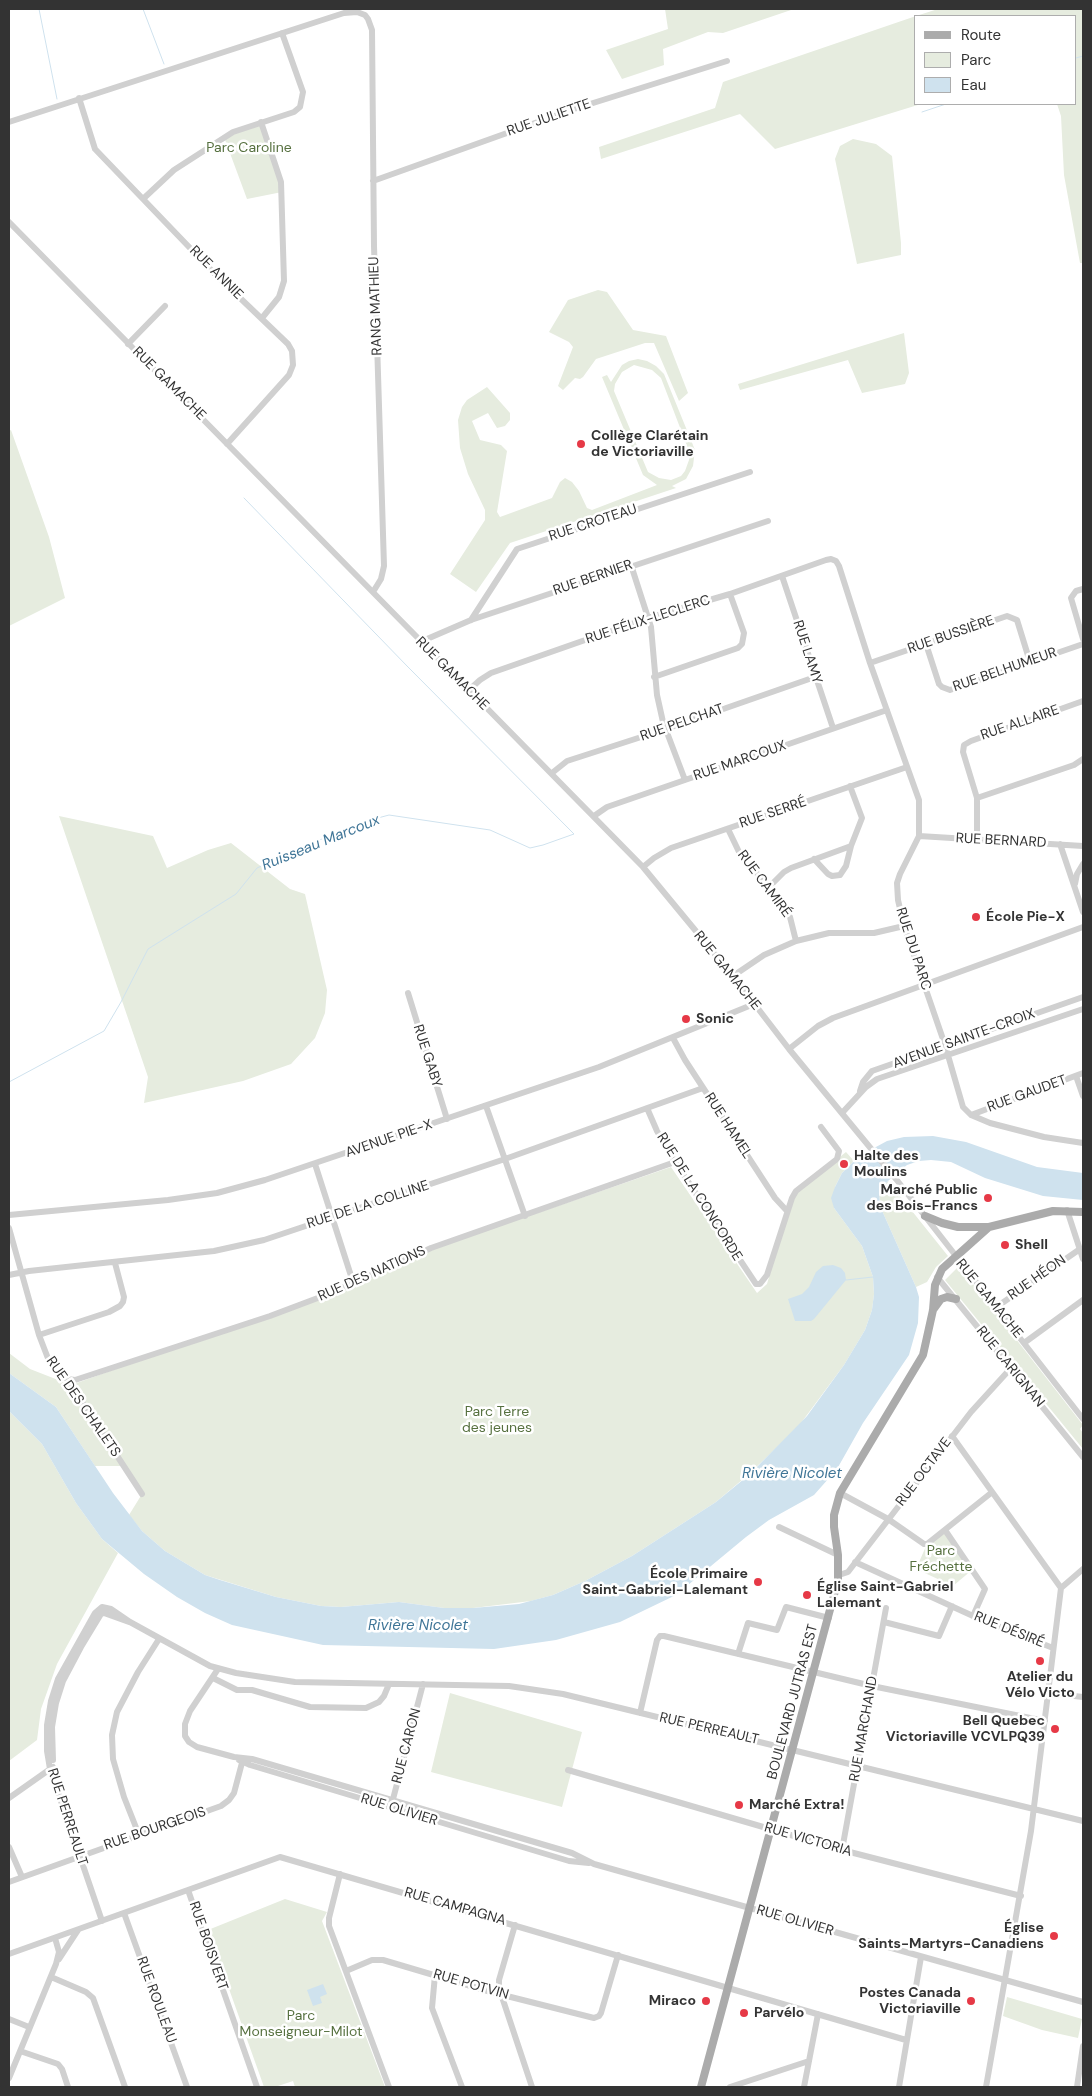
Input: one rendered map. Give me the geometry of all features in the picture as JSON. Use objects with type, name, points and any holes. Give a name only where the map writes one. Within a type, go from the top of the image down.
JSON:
[{"type":"main road","points":[[924,1216],[942,1223],[958,1226],[989,1227],[1053,1211],[1083,1212]]},
{"type":"main road","points":[[937,1277],[955,1256],[989,1227]]},
{"type":"main road","name":"BOULEVARD JUTRAS EST","points":[[701,2087],[829,1618],[839,1575],[834,1515],[840,1493],[923,1355],[933,1310],[933,1294],[937,1277]]},
{"type":"main road","points":[[933,1310],[942,1299],[947,1297],[956,1299]]},
{"type":"street","name":"RANG MATHIEU","points":[[370,9],[368,19],[372,30],[373,181],[384,566],[381,579],[372,592]]},
{"type":"street","points":[[9,122],[344,13],[357,12],[365,15],[368,19]]},
{"type":"street","points":[[143,199],[174,170],[232,132],[294,112],[300,107],[304,97],[302,86],[282,33]]},
{"type":"street","name":"RUE JULIETTE","points":[[373,181],[574,109],[727,61]]},
{"type":"street","name":"RUE ANNIE","points":[[79,98],[95,149],[222,281],[288,344],[292,351],[293,365],[289,375],[227,444]]},
{"type":"street","points":[[261,122],[281,182],[284,281],[279,297],[262,318]]},
{"type":"street","name":"RUE GAMACHE","points":[[9,222],[643,867],[896,1179],[1083,1419]]},
{"type":"street","points":[[128,344],[165,306]]},
{"type":"street","name":"RUE CROTEAU","points":[[471,620],[517,549],[750,472]]},
{"type":"street","name":"RUE BERNIER","points":[[422,643],[471,620],[631,565],[768,521]]},
{"type":"street","name":"RUE FÉLIX-LECLERC","points":[[469,690],[491,673],[648,618],[730,594],[832,559]]},
{"type":"street","name":"RUE DU PARC","points":[[832,559],[839,566],[870,663],[920,807],[919,836],[897,883],[898,900],[904,926],[946,1046],[963,1106],[971,1115]]},
{"type":"street","points":[[631,565],[652,634],[656,695],[666,729],[685,780]]},
{"type":"street","name":"RUE LAMY","points":[[782,576],[833,728]]},
{"type":"street","points":[[1083,589],[1076,591],[1071,598],[1083,639]]},
{"type":"street","points":[[654,677],[738,648],[742,644],[744,634],[730,594]]},
{"type":"street","name":"RUE BUSSIÈRE","points":[[870,663],[1007,616],[1017,620],[1030,662]]},
{"type":"street","name":"RUE BELHUMEUR","points":[[926,644],[939,684],[950,690],[1083,644]]},
{"type":"street","name":"RUE PELCHAT","points":[[552,773],[568,760],[666,729],[815,677]]},
{"type":"street","name":"RUE ALLAIRE","points":[[977,840],[977,798],[963,752],[964,745],[1083,701]]},
{"type":"street","name":"RUE MARCOUX","points":[[594,816],[607,807],[887,710]]},
{"type":"street","points":[[977,798],[1074,765],[1083,759]]},
{"type":"street","name":"RUE SERRÉ","points":[[643,867],[664,851],[907,767]]},
{"type":"street","points":[[814,859],[832,876],[840,875],[846,866],[851,846],[862,818],[850,786]]},
{"type":"street","name":"RUE CAMIRÉ","points":[[728,829],[740,854],[790,917],[796,941]]},
{"type":"street","name":"RUE BERNARD","points":[[919,836],[1083,846]]},
{"type":"street","points":[[1060,844],[1083,912]]},
{"type":"street","points":[[768,887],[784,872],[851,846]]},
{"type":"street","points":[[1075,888],[1077,874],[1083,864]]},
{"type":"street","points":[[733,976],[764,955],[796,941],[829,933],[874,934],[904,926]]},
{"type":"street","points":[[789,1048],[826,1021],[1083,928]]},
{"type":"street","name":"RUE GABY","points":[[408,993],[447,1119]]},
{"type":"street","name":"AVENUE SAINTE-CROIX","points":[[858,1097],[863,1082],[872,1072],[1083,997]]},
{"type":"street","name":"AVENUE PIE-X","points":[[9,1215],[146,1203],[217,1193],[315,1164],[599,1067],[754,1004]]},
{"type":"street","name":"AVENUE SAINTE-CROIX","points":[[842,1113],[866,1087],[877,1080],[1083,1009]]},
{"type":"street","name":"RUE HAMEL","points":[[673,1038],[703,1088],[775,1198],[787,1211]]},
{"type":"street","name":"RUE GAUDET","points":[[971,1115],[1083,1073]]},
{"type":"street","points":[[1076,1076],[1083,1096]]},
{"type":"street","name":"RUE DE LA COLLINE","points":[[9,1276],[21,1272],[230,1249],[264,1240],[505,1160],[703,1088]]},
{"type":"street","points":[[486,1106],[524,1216]]},
{"type":"street","name":"RUE DE LA CONCORDE","points":[[647,1108],[657,1131],[675,1162],[756,1284],[760,1284],[767,1275],[787,1211]]},
{"type":"street","points":[[971,1115],[990,1123],[1044,1137],[1083,1143]]},
{"type":"street","points":[[787,1211],[796,1191],[837,1159],[839,1151],[821,1127]]},
{"type":"street","name":"RUE DES NATIONS","points":[[67,1379],[75,1380],[242,1326],[303,1304],[431,1248],[675,1162]]},
{"type":"street","points":[[315,1164],[353,1282]]},
{"type":"street","points":[[1067,1210],[1083,1259]]},
{"type":"street","name":"RUE DES CHALETS","points":[[9,1228],[39,1334],[52,1366],[67,1379],[142,1494]]},
{"type":"street","name":"RUE HÉON","points":[[995,1308],[1080,1249]]},
{"type":"street","points":[[39,1334],[109,1312],[120,1306],[124,1302],[124,1297],[115,1263]]},
{"type":"street","name":"RUE CARIGNAN","points":[[937,1277],[1083,1457]]},
{"type":"street","points":[[1024,1343],[1083,1300]]},
{"type":"street","name":"RUE OCTAVE","points":[[839,1575],[848,1572],[952,1436],[1011,1368]]},
{"type":"street","points":[[952,1436],[1060,1588],[1034,1810],[1021,1896],[986,2087]]},
{"type":"street","points":[[840,1493],[888,1519],[924,1544],[927,1544],[991,1493]]},
{"type":"street","points":[[779,1527],[838,1555]]},
{"type":"street","points":[[945,1530],[985,1589],[973,1616]]},
{"type":"street","name":"RUE DÉSIRÉ","points":[[855,1562],[973,1616],[1053,1648]]},
{"type":"street","points":[[1060,1588],[1083,1569]]},
{"type":"street","points":[[738,1654],[746,1626],[749,1623],[777,1630],[785,1608],[788,1606],[829,1618]]},
{"type":"street","points":[[884,1622],[939,1636],[952,1606]]},
{"type":"street","name":"RUE MARCHAND","points":[[842,1850],[886,1608]]},
{"type":"street","name":"RUE PERREAULT","points":[[104,1920],[80,1855],[52,1768],[52,1727],[56,1703],[72,1663],[101,1614],[104,1613],[130,1622],[218,1669],[252,1677],[295,1682],[526,1688],[564,1694],[1083,1821]]},
{"type":"street","points":[[640,1713],[657,1640],[660,1636],[872,1686],[1045,1721]]},
{"type":"street","points":[[139,1834],[124,1797],[113,1759],[112,1735],[117,1712],[138,1672],[159,1639]]},
{"type":"street","name":"RUE OLIVIER","points":[[218,1669],[190,1711],[184,1733],[189,1742],[197,1747],[243,1760],[250,1765],[391,1804],[569,1862],[594,1864],[1083,2002]]},
{"type":"street","points":[[213,1678],[237,1690],[252,1690],[288,1699],[302,1706],[320,1707],[366,1708],[378,1702],[389,1684]]},
{"type":"street","name":"RUE CARON","points":[[391,1804],[423,1684]]},
{"type":"street","points":[[1048,1693],[1083,1698]]},
{"type":"street","name":"RUE BOURGEOIS","points":[[9,1882],[225,1803],[234,1793],[243,1760]]},
{"type":"street","points":[[9,1798],[52,1768]]},
{"type":"street","name":"RUE VICTORIA","points":[[568,1770],[842,1850],[1021,1896]]},
{"type":"street","points":[[9,1847],[22,1877]]},
{"type":"street","name":"RUE CAMPAGNA","points":[[9,1954],[280,1857],[906,2040]]},
{"type":"street","points":[[340,1874],[329,1918],[329,1926],[389,2087]]},
{"type":"street","name":"RUE BOISVERT","points":[[188,1890],[256,2087]]},
{"type":"street","name":"RUE ROULEAU","points":[[124,1913],[186,2087]]},
{"type":"street","points":[[515,1925],[499,1980],[501,1995],[532,2087]]},
{"type":"street","points":[[56,1964],[78,1930]]},
{"type":"street","points":[[9,2078],[12,2062],[20,2050],[56,1964],[59,1952],[55,1938]]},
{"type":"street","name":"RUE POTVIN","points":[[346,1971],[377,1959],[501,1995],[597,2017],[601,2013],[618,1955]]},
{"type":"street","points":[[899,2087],[921,1957]]},
{"type":"street","points":[[435,1975],[432,2008],[462,2087]]},
{"type":"street","points":[[51,1977],[86,1992],[93,1998],[125,2087]]},
{"type":"street","points":[[804,2087],[818,2014]]},
{"type":"street","points":[[9,2019],[30,2027]]},
{"type":"street","points":[[1077,2087],[1083,2046]]},
{"type":"street","points":[[20,2050],[58,2064],[68,2087]]},
{"type":"street","points":[[730,2087],[809,2061]]},
{"type":"green space","points":[[665,9],[794,9],[723,33],[708,32],[663,49],[664,65],[622,79],[606,50],[668,29]]},
{"type":"green space","points":[[938,9],[1083,9],[1083,263],[1080,263],[1064,175],[1061,116],[1057,105],[1077,105],[1077,15],[919,15]]},
{"type":"green space","points":[[914,17],[914,105],[918,105],[775,149],[740,114],[601,159],[599,147],[715,108],[723,82]]},
{"type":"green space","name":"Parc Caroline","points":[[261,122],[282,192],[247,199],[224,137]]},
{"type":"green space","points":[[853,139],[876,144],[892,156],[901,255],[857,264],[835,159],[840,146]]},
{"type":"green space","points":[[598,290],[607,292],[633,330],[666,336],[688,393],[679,401],[654,343],[645,343],[596,359],[583,377],[580,379],[575,378],[563,390],[558,386],[573,347],[569,342],[549,332],[568,300]]},
{"type":"green space","points":[[904,333],[909,373],[905,384],[862,393],[848,360],[740,390],[738,384]]},
{"type":"green space","points":[[638,359],[647,361],[664,374],[695,450],[693,466],[686,479],[672,486],[676,488],[510,543],[476,592],[450,574],[485,520],[485,510],[468,474],[460,448],[458,420],[462,407],[467,400],[487,387],[510,413],[510,420],[505,426],[497,428],[488,413],[472,421],[480,440],[501,445],[507,451],[497,512],[500,517],[552,498],[560,482],[565,478],[572,482],[579,491],[587,508],[592,510],[657,485],[643,475],[602,377],[607,375],[611,382],[622,365]],"holes":[[[634,365],[652,370],[661,378],[689,451],[689,460],[685,471],[681,476],[671,480],[659,478],[648,472],[614,391],[615,384],[622,372]]]},
{"type":"green space","points":[[11,430],[49,537],[65,598],[9,626],[9,431]]},
{"type":"green space","points":[[59,816],[153,836],[167,868],[208,850],[231,843],[290,889],[305,894],[327,990],[325,1013],[315,1038],[291,1064],[243,1081],[144,1103],[148,1077]]},
{"type":"green space","name":"Parc Terre des jeunes","points":[[846,1152],[854,1161],[842,1173],[835,1187],[834,1208],[862,1246],[873,1277],[874,1294],[872,1310],[865,1330],[844,1365],[798,1427],[749,1474],[716,1502],[632,1556],[585,1581],[553,1595],[531,1601],[473,1608],[444,1608],[399,1602],[341,1607],[321,1606],[276,1597],[205,1575],[165,1551],[142,1531],[129,1515],[142,1494],[123,1466],[95,1466],[56,1407],[9,1373],[9,1353],[30,1369],[71,1385],[349,1286],[430,1250],[671,1167],[757,1293],[767,1284],[790,1206],[791,1196]]},
{"type":"green space","points":[[888,1181],[948,1256],[936,1267],[927,1282],[916,1287],[880,1206],[879,1191]]},
{"type":"green space","points":[[959,1266],[1083,1425],[1080,1429],[1083,1433],[1083,1449],[945,1280]]},
{"type":"green space","points":[[9,1411],[42,1444],[76,1503],[102,1539],[118,1553],[57,1664],[41,1709],[37,1740],[9,1761]]},
{"type":"green space","name":"Parc Fréchette","points":[[945,1530],[972,1570],[953,1586],[916,1569],[927,1544]]},
{"type":"green space","points":[[450,1693],[582,1732],[562,1807],[431,1772]]},
{"type":"green space","name":"Parc Monseigneur-Milot","points":[[285,1899],[327,1912],[322,1921],[385,2087],[295,2087],[293,2081],[275,2087],[264,2087],[208,1930]]},
{"type":"green space","points":[[1007,1997],[1082,2019],[1078,2038],[1042,2030],[1003,2016]]},
{"type":"water","name":"Rivière Nicolet","points":[[933,1136],[966,1142],[1037,1167],[1083,1173],[1083,1200],[1043,1196],[985,1178],[951,1162],[931,1160],[907,1165],[888,1181],[879,1191],[880,1206],[919,1297],[918,1323],[909,1355],[863,1423],[837,1469],[814,1495],[769,1520],[676,1595],[620,1622],[556,1640],[494,1649],[323,1645],[232,1625],[205,1613],[177,1597],[144,1574],[102,1539],[76,1503],[42,1444],[9,1411],[9,1373],[56,1407],[113,1493],[142,1531],[165,1551],[205,1575],[276,1597],[321,1606],[341,1607],[399,1602],[444,1608],[473,1608],[519,1604],[553,1595],[585,1581],[632,1556],[716,1502],[750,1474],[807,1416],[844,1365],[865,1330],[872,1310],[874,1294],[873,1277],[862,1246],[834,1208],[831,1198],[835,1187],[842,1173],[854,1161],[887,1141],[904,1137]]},
{"type":"water","points":[[833,1265],[841,1268],[845,1273],[846,1280],[814,1319],[811,1321],[795,1321],[788,1299],[802,1294],[809,1287],[816,1272],[823,1266]]},
{"type":"water","points":[[323,1984],[327,1994],[320,1997],[322,2003],[313,2006],[307,1990]]},
{"type":"waterway","points":[[39,9],[57,99]]},
{"type":"waterway","points":[[143,9],[164,64]]},
{"type":"waterway","points":[[1077,58],[1083,56]]},
{"type":"waterway","points":[[922,112],[943,105]]},
{"type":"waterway","name":"Ruisseau Marcoux","points":[[9,1082],[104,1031],[148,949],[236,894],[257,868],[300,848],[363,822],[389,815],[490,830],[530,848],[574,834],[244,498]]},
{"type":"waterway","points":[[846,1280],[873,1277]]},
{"type":"place","name":"Collège Clarétain de Victoriaville","points":[[581,444]]},
{"type":"place","name":"École Pie-X","points":[[976,917]]},
{"type":"place","name":"Sonic","points":[[686,1019]]},
{"type":"place","name":"Halte des Moulins","points":[[844,1164]]},
{"type":"place","name":"Marché Public des Bois-Francs","points":[[988,1198]]},
{"type":"place","name":"Shell","points":[[1005,1245]]},
{"type":"place","name":"École Primaire Saint-Gabriel-Lalemant","points":[[758,1582]]},
{"type":"place","name":"Église Saint-Gabriel Lalemant","points":[[807,1595]]},
{"type":"place","name":"Atelier du Vélo Victo","points":[[1040,1661]]},
{"type":"place","name":"Bell Quebec Victoriaville VCVLPQ39","points":[[1055,1729]]},
{"type":"place","name":"Marché Extra!","points":[[739,1805]]},
{"type":"place","name":"Église Saints-Martyrs-Canadiens","points":[[1054,1936]]},
{"type":"place","name":"Miraco","points":[[706,2001]]},
{"type":"place","name":"Postes Canada Victoriaville","points":[[971,2001]]},
{"type":"place","name":"Parvélo","points":[[744,2013]]}]
